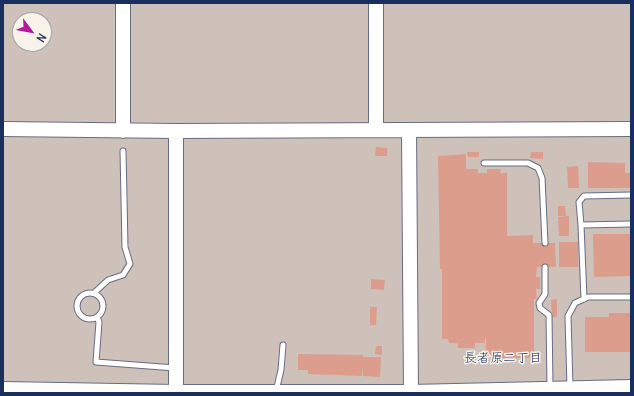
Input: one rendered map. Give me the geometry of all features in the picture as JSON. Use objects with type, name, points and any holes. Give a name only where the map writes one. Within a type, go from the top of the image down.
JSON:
[{"type":"street","points":[[123,131],[124,3]]},
{"type":"street","points":[[376,3],[376,130]]},
{"type":"street","points":[[3,129],[123,131],[631,129]]},
{"type":"street","points":[[409,130],[411,392]]},
{"type":"street","points":[[176,131],[176,392]]},
{"type":"street","points":[[3,389],[176,392],[411,392],[631,387]]},
{"type":"lane","points":[[94,293],[101,298],[103,306],[102,310],[97,316],[88,318],[84,317],[78,311],[77,307],[79,299],[82,296],[94,293],[108,280],[123,275],[130,264],[126,247],[123,151]]},
{"type":"lane","points":[[484,163],[528,163],[538,168],[542,178],[545,243]]},
{"type":"lane","points":[[584,299],[579,202],[584,196],[631,195]]},
{"type":"lane","points":[[581,225],[631,224]]},
{"type":"lane","points":[[546,267],[545,294],[539,303],[540,308],[550,315],[550,389]]},
{"type":"lane","points":[[570,388],[568,316],[575,303],[588,297],[631,297]]},
{"type":"lane","points":[[97,316],[99,322],[96,362],[176,368]]},
{"type":"lane","points":[[275,392],[281,370],[283,345]]},
{"type":"shaded area","points":[[3,3],[631,3],[631,393],[3,393]]},
{"type":"building","points":[[376,147],[387,148],[387,156],[375,156]]},
{"type":"building","points":[[467,152],[479,152],[479,157],[468,157]]},
{"type":"building","points":[[531,152],[543,152],[543,159],[530,158]]},
{"type":"building","points":[[466,154],[466,169],[478,169],[478,173],[487,173],[487,169],[501,169],[500,173],[507,173],[507,236],[533,235],[533,243],[555,243],[556,267],[537,267],[536,277],[540,277],[540,289],[536,289],[537,299],[534,299],[534,358],[486,358],[486,339],[485,343],[475,343],[475,348],[458,348],[458,343],[449,343],[448,339],[442,339],[442,269],[440,269],[438,156]]},
{"type":"building","points":[[588,162],[625,163],[625,173],[631,173],[631,188],[588,188]]},
{"type":"building","points":[[578,166],[579,188],[568,188],[567,167]]},
{"type":"building","points":[[558,206],[565,206],[566,216],[558,216]]},
{"type":"building","points":[[569,216],[569,236],[559,236],[558,217]]},
{"type":"building","points":[[593,234],[631,234],[631,276],[594,277]]},
{"type":"building","points":[[559,242],[578,242],[578,267],[559,267]]},
{"type":"building","points":[[371,279],[385,280],[384,290],[371,289]]},
{"type":"building","points":[[557,299],[557,317],[552,317],[551,300]]},
{"type":"building","points":[[370,307],[377,307],[376,325],[370,325]]},
{"type":"building","points":[[609,313],[631,313],[631,352],[585,352],[585,317],[609,317]]},
{"type":"building","points":[[376,346],[382,346],[382,355],[375,354]]},
{"type":"building","points":[[298,354],[363,355],[363,357],[381,357],[380,377],[363,376],[363,366],[362,376],[308,374],[308,370],[298,370]]},
{"type":"district","name":"長者原二丁目","points":[[503,358]]}]
